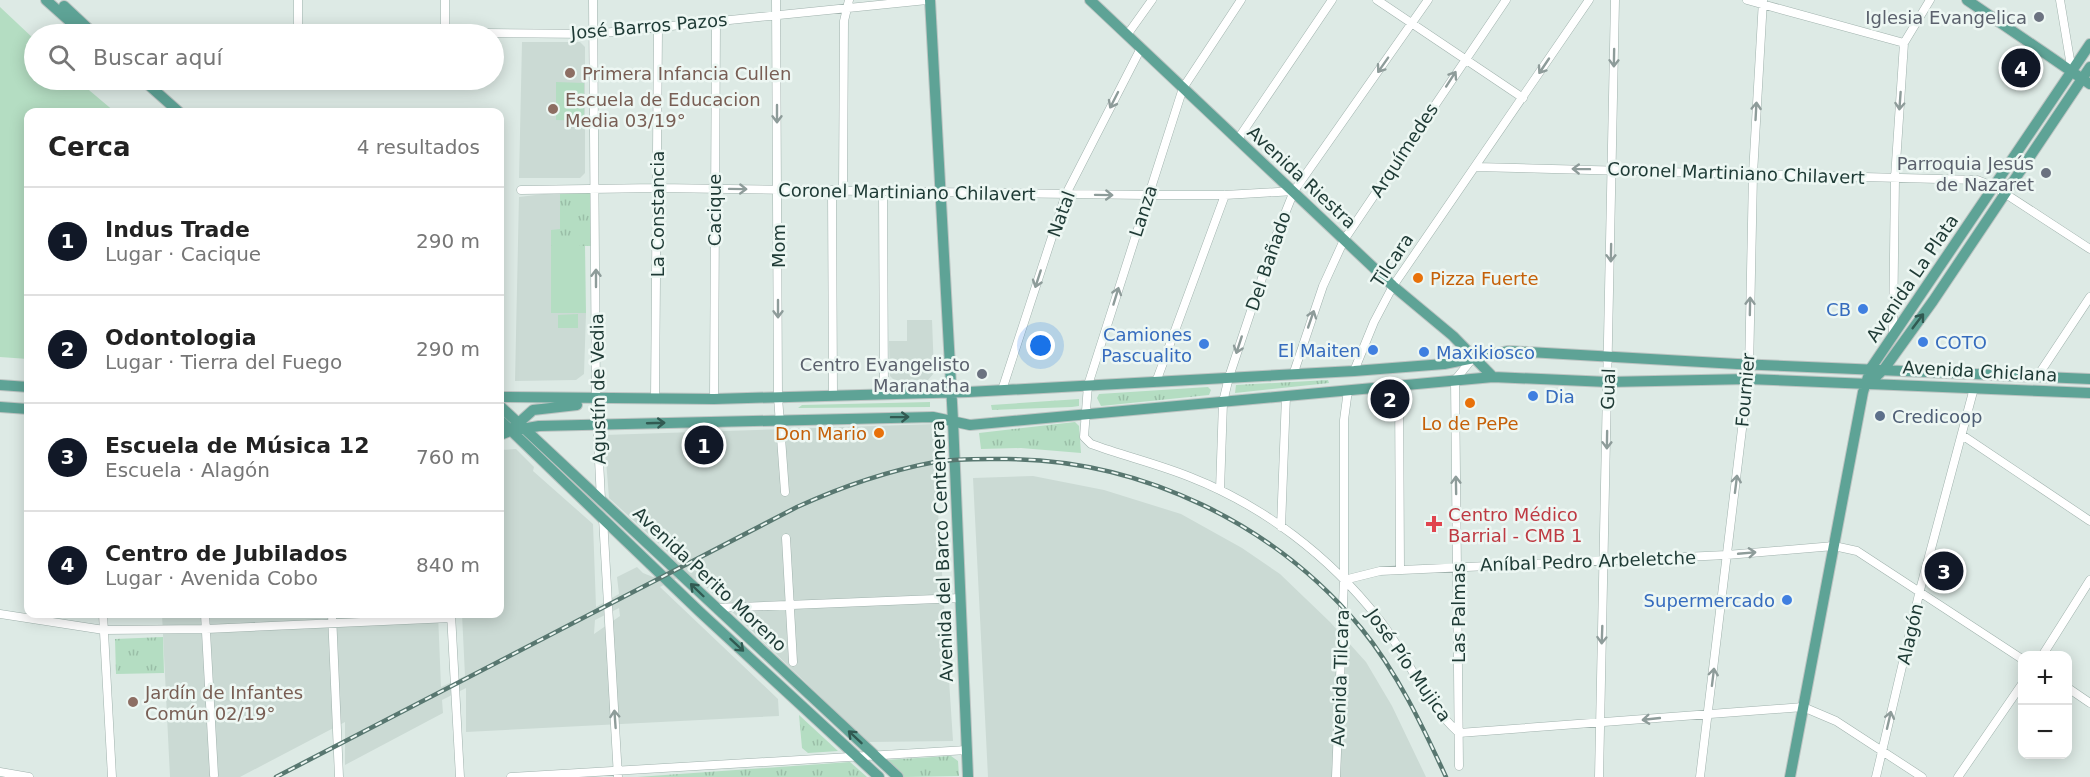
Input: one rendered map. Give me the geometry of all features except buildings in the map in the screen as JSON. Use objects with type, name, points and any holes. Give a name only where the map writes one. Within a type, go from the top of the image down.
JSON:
[{"type":"main road","points":[[46,0],[73,24]]},
{"type":"main road","points":[[57,0],[83,24]]},
{"type":"main road","name":"Avenida del Barco Centenera","points":[[929,0],[952,392],[968,777]]},
{"type":"main road","name":"Avenida Riestra","points":[[1090,0],[1393,286],[1453,336],[1493,377]]},
{"type":"main road","points":[[1967,0],[2086,82]]},
{"type":"main road","name":"Avenida La Plata","points":[[1868,384],[1870,368],[1893,338],[2090,44]]},
{"type":"main road","name":"Avenida La Plata","points":[[1790,777],[1863,392],[1884,369],[2086,82],[2090,67]]},
{"type":"main road","points":[[144,90],[164,108]]},
{"type":"main road","points":[[154,90],[174,108]]},
{"type":"main road","name":"Avenida Chiclana","points":[[594,399],[714,399],[952,392],[1293,375],[1444,364],[1509,351],[1749,365],[1870,368],[2090,379]]},
{"type":"main road","name":"Tilcara","points":[[1348,390],[1354,371]]},
{"type":"main road","name":"Avenida Chiclana","points":[[513,429],[598,424],[933,417],[970,425],[1493,377],[1608,382],[1748,379],[2090,393]]},
{"type":"main road","points":[[0,385],[24,387]]},
{"type":"main road","points":[[504,397],[594,399]]},
{"type":"main road","points":[[513,429],[533,410],[577,405],[594,399]]},
{"type":"main road","points":[[0,407],[24,409]]},
{"type":"main road","name":"Avenida Perito Moreno","points":[[504,413],[513,429],[603,519],[879,777]]},
{"type":"main road","name":"Avenida Perito Moreno","points":[[513,429],[600,499],[898,777]]},
{"type":"street","name":"José Barros Pazos","points":[[298,0],[298,24]]},
{"type":"street","points":[[445,0],[445,24]]},
{"type":"street","name":"Agustín de Vedia","points":[[593,0],[596,190],[594,399],[598,424],[600,499],[618,774]]},
{"type":"street","name":"Mom","points":[[776,0],[778,397],[785,492]]},
{"type":"street","name":"José Barros Pazos","points":[[504,33],[593,34],[658,29],[849,3],[929,0]]},
{"type":"street","points":[[1127,35],[1152,0]]},
{"type":"street","name":"Lanza","points":[[1084,437],[1088,385],[1183,88],[1241,0]]},
{"type":"street","points":[[1238,139],[1332,0]]},
{"type":"street","points":[[1377,0],[1523,98]]},
{"type":"street","name":"Del Bañado","points":[[1220,490],[1223,402],[1276,236],[1294,191],[1428,0]]},
{"type":"street","name":"Arquímedes","points":[[1293,375],[1323,286],[1344,240],[1464,59],[1506,0]]},
{"type":"street","name":"Tilcara","points":[[1354,371],[1374,322],[1393,286],[1589,0]]},
{"type":"street","name":"Gual","points":[[1599,777],[1616,0]]},
{"type":"street","points":[[1747,0],[1762,2],[1904,42]]},
{"type":"street","points":[[1893,338],[1895,178],[1904,42],[1930,0]]},
{"type":"street","points":[[2060,0],[2072,72]]},
{"type":"street","name":"Fournier","points":[[1701,777],[1748,379],[1753,174],[1762,2]]},
{"type":"street","points":[[843,191],[844,21],[849,3]]},
{"type":"street","name":"Cacique","points":[[714,399],[716,21]]},
{"type":"street","name":"La Constancia","points":[[655,399],[658,29]]},
{"type":"street","name":"Natal","points":[[1002,390],[1066,194],[1141,48]]},
{"type":"street","name":"Coronel Martiniano Chilavert","points":[[1476,167],[1977,180],[1995,187],[2090,249]]},
{"type":"street","name":"Coronel Martiniano Chilavert","points":[[521,190],[657,188],[1147,195],[1225,195],[1294,191]]},
{"type":"street","points":[[832,190],[833,396]]},
{"type":"street","points":[[882,191],[884,394]]},
{"type":"street","points":[[1156,382],[1225,195]]},
{"type":"street","points":[[2037,376],[2090,297]]},
{"type":"street","points":[[1455,380],[1473,358]]},
{"type":"street","name":"Las Palmas","points":[[1455,380],[1459,766]]},
{"type":"street","points":[[1399,385],[1400,570]]},
{"type":"street","name":"Alagón","points":[[1876,777],[1920,590],[1974,388]]},
{"type":"street","name":"Tilcara","points":[[1344,580],[1344,420],[1348,390]]},
{"type":"street","points":[[1281,527],[1286,396]]},
{"type":"street","points":[[1962,435],[2090,521]]},
{"type":"street","name":"José Pío Mujica","points":[[1084,437],[1091,444],[1191,477],[1220,490],[1281,527],[1318,554],[1379,620],[1437,710],[1459,733]]},
{"type":"street","points":[[786,538],[793,663]]},
{"type":"street","points":[[1834,546],[1857,551],[1920,590],[2018,656]]},
{"type":"street","name":"Aníbal Pedro Arbeletche","points":[[1344,580],[1372,573],[1457,566],[1727,555],[1834,546]]},
{"type":"street","name":"Avenida Tilcara","points":[[1336,777],[1344,580]]},
{"type":"street","points":[[2045,651],[2090,580]]},
{"type":"street","points":[[716,609],[960,598]]},
{"type":"street","points":[[0,614],[24,618]]},
{"type":"street","points":[[26,618],[104,630],[206,629],[421,618]]},
{"type":"street","points":[[104,618],[112,777]]},
{"type":"street","points":[[205,618],[214,776]]},
{"type":"street","points":[[332,618],[339,777]]},
{"type":"street","points":[[451,618],[460,777]]},
{"type":"street","points":[[1958,777],[2018,690]]},
{"type":"street","points":[[2072,691],[2090,703]]},
{"type":"street","points":[[1459,733],[1600,724],[1709,712],[1803,707],[1836,721],[1922,777]]},
{"type":"street","points":[[511,777],[618,774],[856,755],[967,750]]},
{"type":"street","points":[[0,772],[29,777]]},
{"type":"shaded area","name":"Escuela de Educacion Media 03/19°","points":[[522,42],[580,42],[585,47],[585,173],[580,178],[519,178]]},
{"type":"shaded area","points":[[560,192],[560,230],[551,230],[551,313],[586,313],[584,374],[576,380],[515,381],[519,197]]},
{"type":"shaded area","points":[[907,320],[932,320],[934,373],[928,380],[894,380],[890,376],[889,341],[907,341]]},
{"type":"shaded area","points":[[936,424],[936,481],[953,741],[868,742],[700,581],[684,574],[660,587],[778,699],[779,716],[466,732],[466,688],[442,700],[443,713],[345,765],[345,722],[240,777],[170,777],[162,618],[438,618],[441,687],[465,676],[462,618],[504,618],[504,450],[516,449],[534,467],[533,471],[593,524],[596,607],[619,594],[617,577],[637,567],[643,573],[653,577],[677,565],[668,552],[609,498],[604,435]],"holes":[[[619,608],[620,616],[594,634],[595,620]]]},
{"type":"shaded area","points":[[1033,476],[1104,490],[1181,514],[1242,548],[1280,574],[1330,622],[1366,662],[1392,706],[1426,777],[988,777],[973,478]]},
{"type":"green space","points":[[0,7],[24,30],[24,90],[89,90],[110,108],[24,108],[24,359],[0,357]]},
{"type":"green space","points":[[556,82],[584,83],[584,121],[556,120]]},
{"type":"green space","points":[[560,192],[592,193],[592,246],[551,246],[551,230],[560,229]]},
{"type":"green space","points":[[551,246],[585,246],[586,313],[551,313]]},
{"type":"green space","points":[[578,314],[578,328],[558,328],[558,315]]},
{"type":"green space","points":[[1328,380],[1329,383],[1235,393],[1236,385]]},
{"type":"green space","points":[[1208,387],[1211,390],[1209,395],[1101,406],[1097,398],[1099,394]]},
{"type":"green space","points":[[1079,399],[1079,406],[1072,407],[992,410],[991,405]]},
{"type":"green space","points":[[930,402],[930,407],[798,408],[802,405]]},
{"type":"green space","points":[[1075,422],[1079,426],[1081,453],[1021,448],[981,449],[979,433]]},
{"type":"green space","points":[[163,637],[164,673],[116,674],[115,639]]},
{"type":"green space","points":[[799,715],[838,751],[808,753],[802,748]]},
{"type":"green space","points":[[951,756],[958,761],[959,776],[904,777],[885,760]]},
{"type":"green space","points":[[850,762],[867,777],[637,777]]},
{"type":"railway","points":[[276,777],[797,507],[847,486],[899,470],[962,459],[1058,462],[1108,471],[1156,485],[1202,505],[1247,529],[1288,558],[1327,591],[1361,628],[1397,681],[1446,777]]},
{"type":"place","name":"Iglesia Evangelica","points":[[2039,17]]},
{"type":"place","name":"Centro de Jubilados","points":[[2021,68]]},
{"type":"place","name":"Primera Infancia Cullen","points":[[570,73]]},
{"type":"place","name":"Escuela de Educacion Media 03/19°","points":[[553,109]]},
{"type":"place","name":"Parroquia Jesús de Nazaret","points":[[2046,173]]},
{"type":"place","name":"Pizza Fuerte","points":[[1418,278]]},
{"type":"place","name":"CB","points":[[1863,309]]},
{"type":"place","name":"COTO","points":[[1923,342]]},
{"type":"place","name":"Camiones Pascualito","points":[[1204,344]]},
{"type":"place","name":"El Maiten","points":[[1373,350]]},
{"type":"place","name":"Maxikiosco","points":[[1424,352]]},
{"type":"place","name":"Centro Evangelisto Maranatha","points":[[982,374]]},
{"type":"place","name":"Dia","points":[[1533,396]]},
{"type":"place","name":"Odontologia","points":[[1390,399]]},
{"type":"place","name":"Lo de PePe","points":[[1470,403]]},
{"type":"place","name":"Credicoop","points":[[1880,416]]},
{"type":"place","name":"Don Mario","points":[[879,433]]},
{"type":"place","name":"Indus Trade","points":[[704,445]]},
{"type":"place","name":"Centro Médico Barrial - CMB 1","points":[[1434,524]]},
{"type":"place","name":"Escuela de Música 12","points":[[1944,571]]},
{"type":"place","name":"Supermercado","points":[[1787,600]]},
{"type":"place","name":"Jardín de Infantes Común 02/19°","points":[[133,702]]}]
